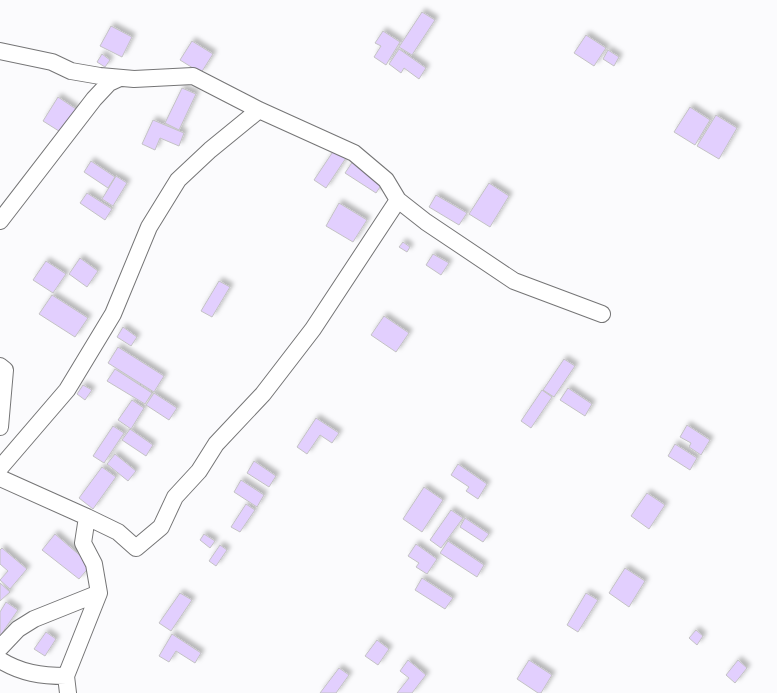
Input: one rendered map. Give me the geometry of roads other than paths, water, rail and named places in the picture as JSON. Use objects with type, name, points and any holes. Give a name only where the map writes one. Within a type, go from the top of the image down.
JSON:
[{"type":"street","points":[[0,51],[52,62],[71,71],[120,78],[192,76],[259,110],[354,153],[386,180],[398,200],[457,244],[514,281],[602,314]]},
{"type":"street","points":[[0,221],[94,99],[109,83],[120,78]]},
{"type":"street","points":[[0,468],[67,390],[113,314],[149,227],[178,180],[210,150],[259,110]]},
{"type":"street","points":[[0,478],[118,532],[136,548],[161,527],[175,497],[199,470],[216,444],[263,394],[313,329],[398,200]]},
{"type":"street","points":[[0,366],[5,370],[0,427]]},
{"type":"street","points":[[68,693],[66,676],[99,593],[94,564],[83,543],[87,517]]},
{"type":"street","points":[[0,648],[18,629],[34,619],[99,593]]},
{"type":"street","points":[[0,660],[12,668],[39,676],[66,676]]}]
